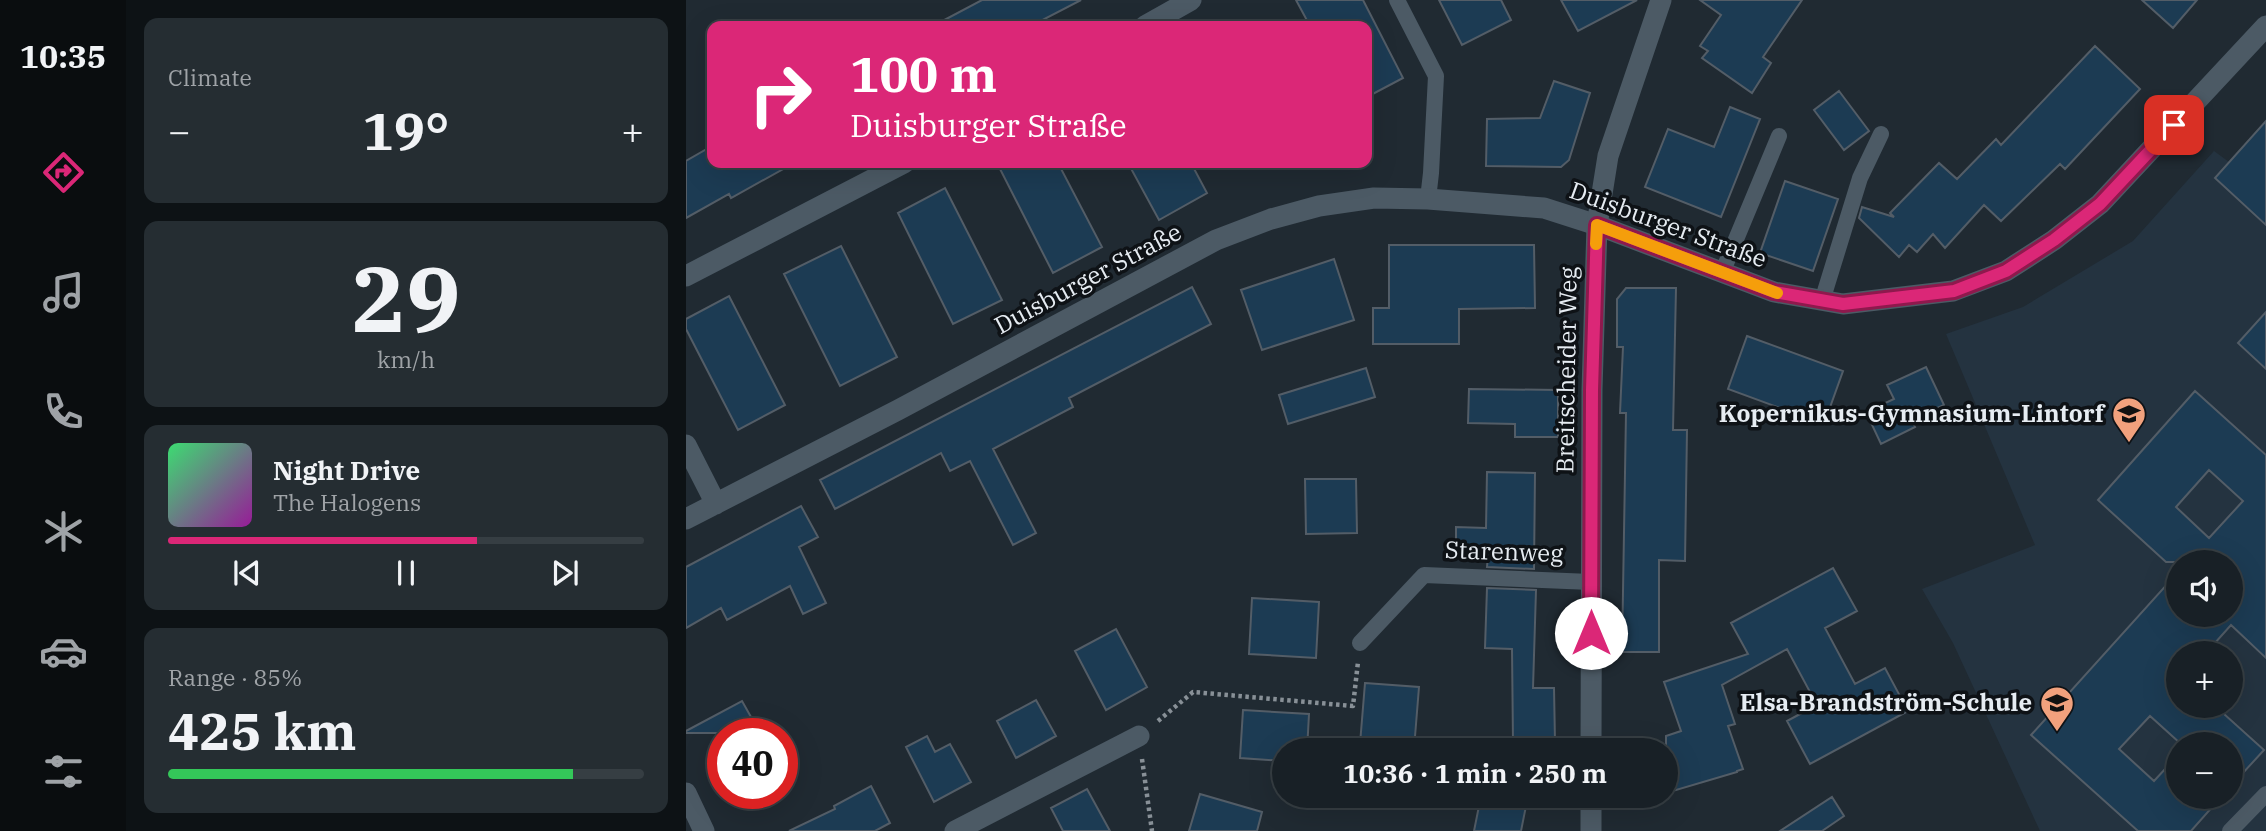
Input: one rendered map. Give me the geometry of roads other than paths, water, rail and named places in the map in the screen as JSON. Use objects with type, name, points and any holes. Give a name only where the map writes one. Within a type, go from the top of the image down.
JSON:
[{"type":"street","points":[[1154,21],[1191,0]]},
{"type":"street","name":"Breitscheider Weg","points":[[1591,738],[1592,390],[1597,225],[1608,156],[1661,0]]},
{"type":"street","name":"Duisburger Straße","points":[[686,519],[1216,240],[1271,219],[1319,206],[1374,198],[1428,199],[1544,208],[1597,225],[1774,292],[1843,304],[1954,291],[2006,271],[2054,240],[2100,204],[2266,26]]},
{"type":"street","points":[[686,276],[894,168]]},
{"type":"street","points":[[686,445],[716,504]]},
{"type":"street","points":[[955,831],[1139,736]]},
{"type":"street","points":[[686,793],[704,831]]},
{"type":"street","points":[[1591,808],[1591,831]]},
{"type":"lane","points":[[1397,0],[1436,76],[1432,173],[1428,199]]},
{"type":"lane","points":[[1822,301],[1860,178],[1881,134]]},
{"type":"lane","points":[[1722,273],[1779,136]]},
{"type":"lane","name":"Starenweg","points":[[1360,643],[1424,575],[1591,582]]},
{"type":"lane","points":[[2230,831],[2266,794]]},
{"type":"place","name":"Kopernikus-Gymnasium-Lintorf","points":[[2129,444]]},
{"type":"place","name":"Elsa-Brandström-Schule","points":[[2057,733]]}]
